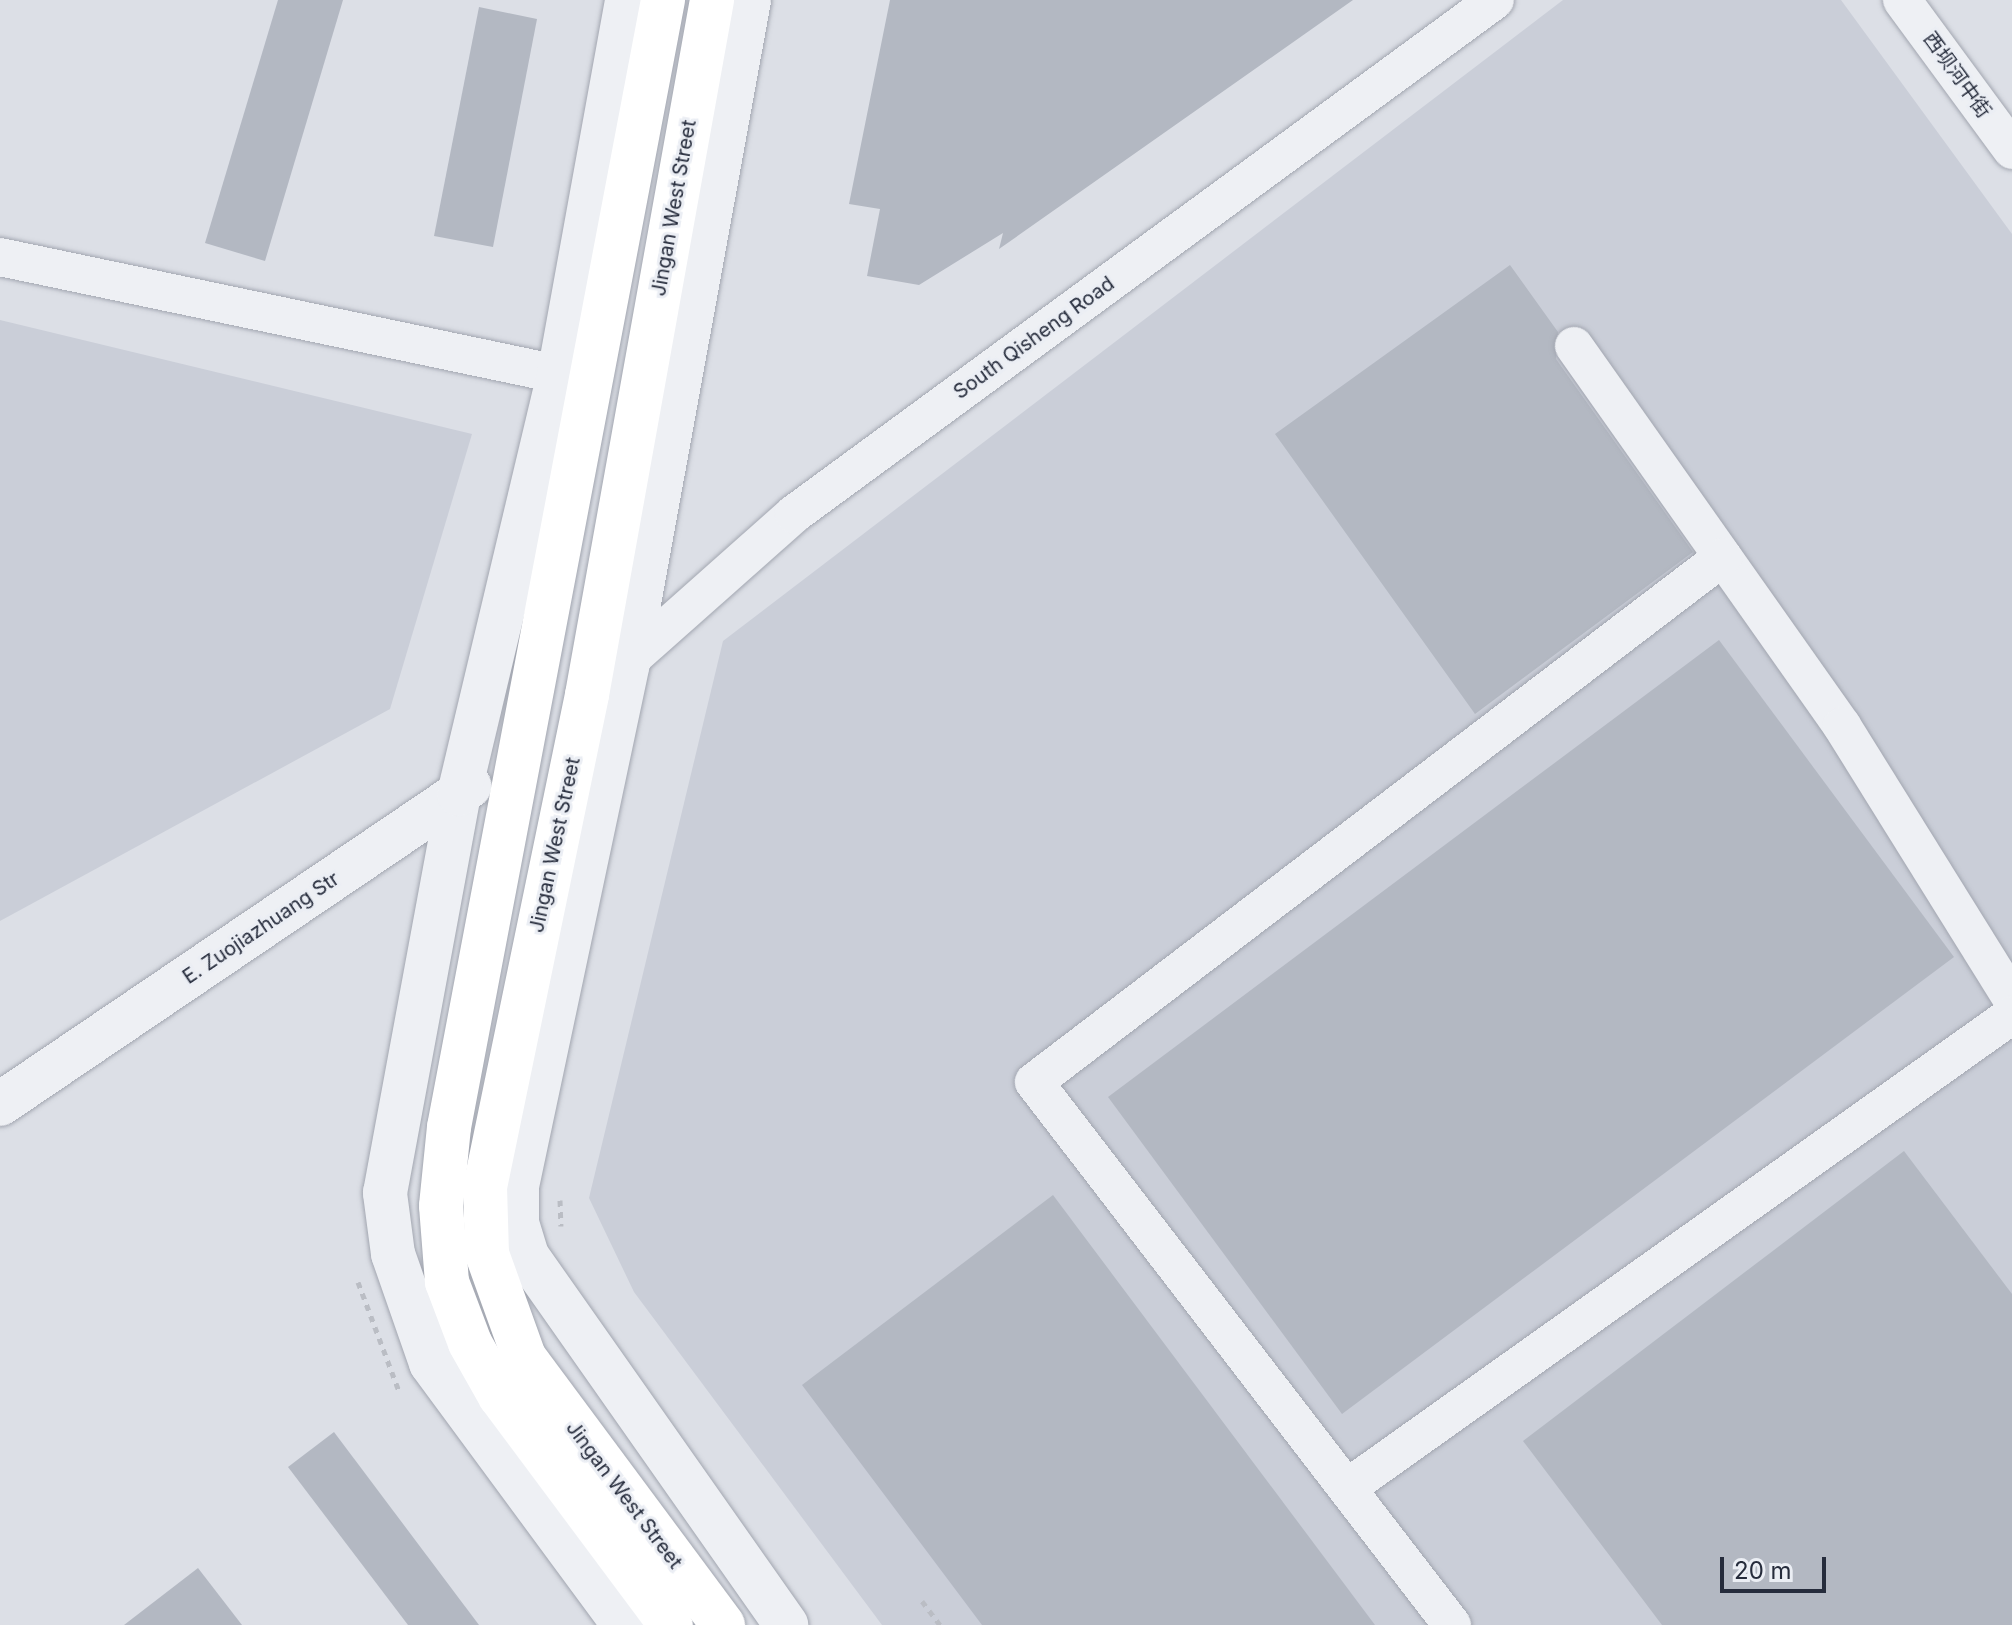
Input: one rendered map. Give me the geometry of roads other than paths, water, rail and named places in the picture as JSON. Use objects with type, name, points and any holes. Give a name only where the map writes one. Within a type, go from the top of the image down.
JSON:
[{"type":"main road","name":"Jingan West Street","points":[[663,0],[576,378],[522,752],[449,1127],[441,1206],[447,1282],[500,1396],[671,1625]]},
{"type":"main road","name":"Jingan West Street","points":[[712,0],[587,695],[485,1187],[487,1254],[524,1357],[723,1625]]},
{"type":"street","points":[[624,1625],[431,1363],[393,1254],[385,1193],[396,1104],[459,794],[576,378],[627,0]]},
{"type":"street","points":[[749,0],[628,663],[517,1186],[517,1223],[527,1256],[786,1625]]},
{"type":"street","name":"South Qisheng Road","points":[[587,695],[628,663],[794,514],[1495,0]]},
{"type":"street","name":"西坝河中街","points":[[1902,0],[2012,150]]},
{"type":"street","points":[[0,257],[576,378]]},
{"type":"street","points":[[1574,346],[1842,726],[2012,999]]},
{"type":"street","points":[[1452,1625],[1034,1082],[1723,557]]},
{"type":"street","name":"E. Zuojiazhuang Str","points":[[0,1104],[522,752]]},
{"type":"street","points":[[1347,1488],[2012,1015]]}]
